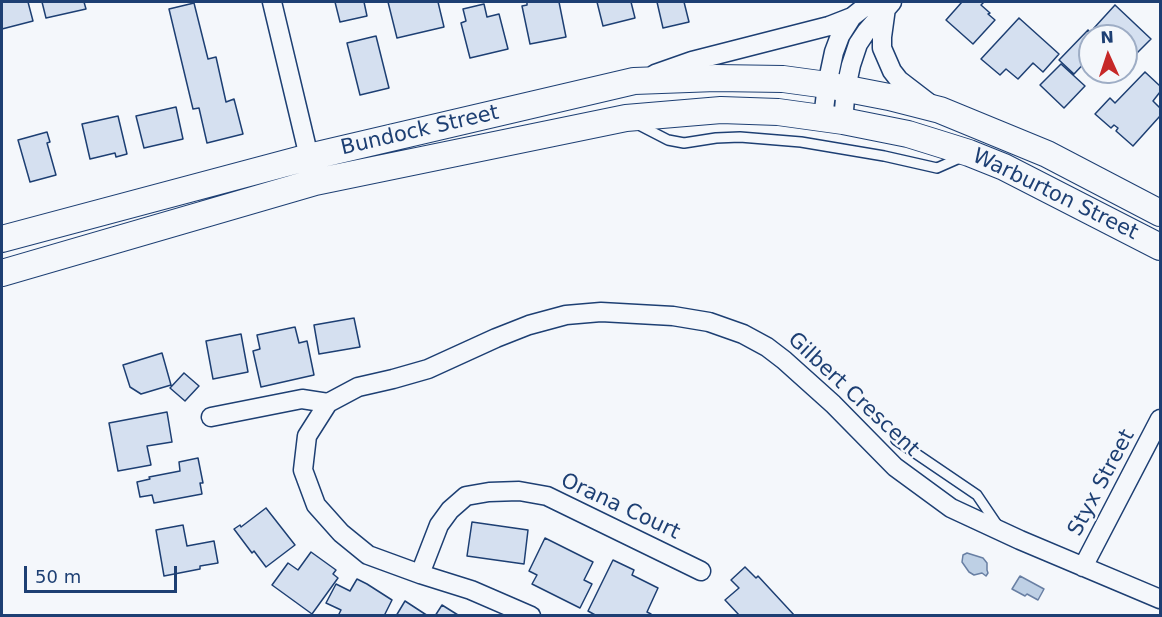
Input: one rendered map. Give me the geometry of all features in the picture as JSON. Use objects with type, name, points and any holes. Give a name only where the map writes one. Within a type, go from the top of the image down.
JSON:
[{"type":"main road","name":"Bundock Street","points":[[2,239],[309,157],[634,81],[747,78],[783,79],[836,86]]},
{"type":"main road","name":"Warburton Street","points":[[836,86],[940,110],[1047,154],[1161,213]]},
{"type":"main road","name":"Bundock Street","points":[[2,273],[315,182],[626,118],[721,110],[778,112],[833,119]]},
{"type":"main road","name":"Warburton Street","points":[[833,119],[908,134],[1004,166],[1161,247]]},
{"type":"street","points":[[272,2],[309,157]]},
{"type":"street","points":[[634,81],[692,61],[829,26],[883,4]]},
{"type":"street","points":[[836,86],[851,65],[858,44],[883,4]]},
{"type":"street","points":[[883,4],[882,48],[892,71],[917,95],[940,110]]},
{"type":"street","points":[[833,119],[836,86],[834,52],[840,36],[852,17]]},
{"type":"street","name":"Gilbert Crescent","points":[[531,615],[471,590],[368,555],[341,533],[316,505],[303,470],[307,436],[328,403],[358,387],[428,369],[529,325],[566,315],[601,312],[673,316],[709,322],[743,334],[767,347],[784,360],[833,404],[902,472],[951,508],[1161,599]]},
{"type":"street","points":[[211,417],[302,399],[328,403]]},
{"type":"street","name":"Styx Street","points":[[1083,567],[1161,419]]},
{"type":"street","name":"Orana Court","points":[[420,574],[439,525],[450,510],[465,496],[519,491],[547,496],[701,571]]},
{"type":"lane","points":[[626,118],[668,140],[684,143],[740,137],[801,142],[884,156],[937,168],[969,153]]},
{"type":"lane","points":[[896,440],[977,495],[1001,531]]},
{"type":"water","points":[[967,553],[983,558],[987,563],[986,576],[982,573],[974,575],[969,572],[962,562],[963,555]]},
{"type":"water","points":[[1020,576],[1044,589],[1038,600],[1012,589]]},
{"type":"building","points":[[2,2],[28,2],[33,21],[2,29]]},
{"type":"building","points":[[42,2],[84,2],[86,9],[46,18]]},
{"type":"building","points":[[335,2],[364,2],[367,16],[340,22]]},
{"type":"building","points":[[388,2],[438,2],[444,27],[397,38]]},
{"type":"building","points":[[527,2],[559,2],[566,37],[530,44],[522,6],[527,5]]},
{"type":"building","points":[[597,2],[631,2],[635,18],[603,26]]},
{"type":"building","points":[[657,2],[684,2],[689,22],[663,28]]},
{"type":"building","points":[[962,2],[984,2],[981,5],[995,20],[973,44],[946,20]]},
{"type":"building","points":[[194,3],[208,59],[216,57],[226,102],[234,99],[243,134],[207,143],[199,108],[193,109],[169,9]]},
{"type":"building","points":[[484,4],[487,17],[499,14],[508,49],[470,58],[461,23],[466,21],[463,9]]},
{"type":"building","points":[[1115,5],[1135,24],[1098,24]]},
{"type":"building","points":[[1019,18],[1059,54],[1043,72],[1033,63],[1018,79],[1006,69],[1000,75],[981,59]]},
{"type":"building","points":[[1138,27],[1151,39],[1138,52]]},
{"type":"building","points":[[376,36],[389,88],[360,95],[347,43]]},
{"type":"building","points":[[1078,40],[1078,70],[1074,74],[1059,60]]},
{"type":"building","points":[[1061,64],[1078,80],[1078,84],[1085,86],[1064,108],[1040,85]]},
{"type":"building","points":[[1145,72],[1160,86],[1160,92],[1153,101],[1160,108],[1160,116],[1133,146],[1116,131],[1118,128],[1114,125],[1111,128],[1095,114],[1110,98],[1115,103],[1133,84],[1138,84],[1138,79]]},
{"type":"building","points":[[176,107],[183,139],[144,148],[136,116]]},
{"type":"building","points":[[118,116],[127,154],[116,157],[115,153],[90,159],[82,124]]},
{"type":"building","points":[[47,132],[50,142],[47,143],[56,175],[30,182],[18,140]]},
{"type":"building","points":[[354,318],[360,347],[319,354],[314,325]]},
{"type":"building","points":[[295,327],[299,343],[307,341],[314,375],[261,387],[253,351],[260,349],[257,335]]},
{"type":"building","points":[[241,334],[248,372],[213,379],[206,341]]},
{"type":"building","points":[[162,353],[171,385],[141,394],[130,387],[123,365]]},
{"type":"building","points":[[184,373],[199,386],[185,401],[170,388]]},
{"type":"building","points":[[167,412],[172,442],[147,446],[151,465],[118,471],[109,423]]},
{"type":"building","points":[[198,458],[203,483],[200,483],[202,494],[154,503],[152,495],[140,497],[137,482],[150,479],[149,477],[180,471],[179,462]]},
{"type":"building","points":[[266,508],[295,545],[266,567],[234,529],[240,525],[241,527]]},
{"type":"building","points":[[472,522],[528,530],[524,564],[467,556]]},
{"type":"building","points":[[183,525],[187,546],[214,541],[218,563],[164,576],[156,530]]},
{"type":"building","points":[[545,538],[593,562],[584,580],[592,584],[580,608],[532,584],[537,575],[529,571]]},
{"type":"building","points":[[311,552],[336,570],[333,574],[338,578],[312,614],[272,585],[288,563],[298,570]]},
{"type":"building","points":[[613,560],[634,570],[632,575],[658,588],[647,612],[651,614],[650,616],[597,616],[588,611]]},
{"type":"building","points":[[745,567],[756,578],[758,576],[795,616],[740,616],[725,600],[739,588],[731,580]]},
{"type":"building","points":[[357,579],[392,600],[384,616],[338,616],[341,610],[326,603],[336,584],[350,591]]},
{"type":"building","points":[[405,601],[428,616],[396,616]]},
{"type":"building","points":[[442,605],[458,615],[435,616]]}]
